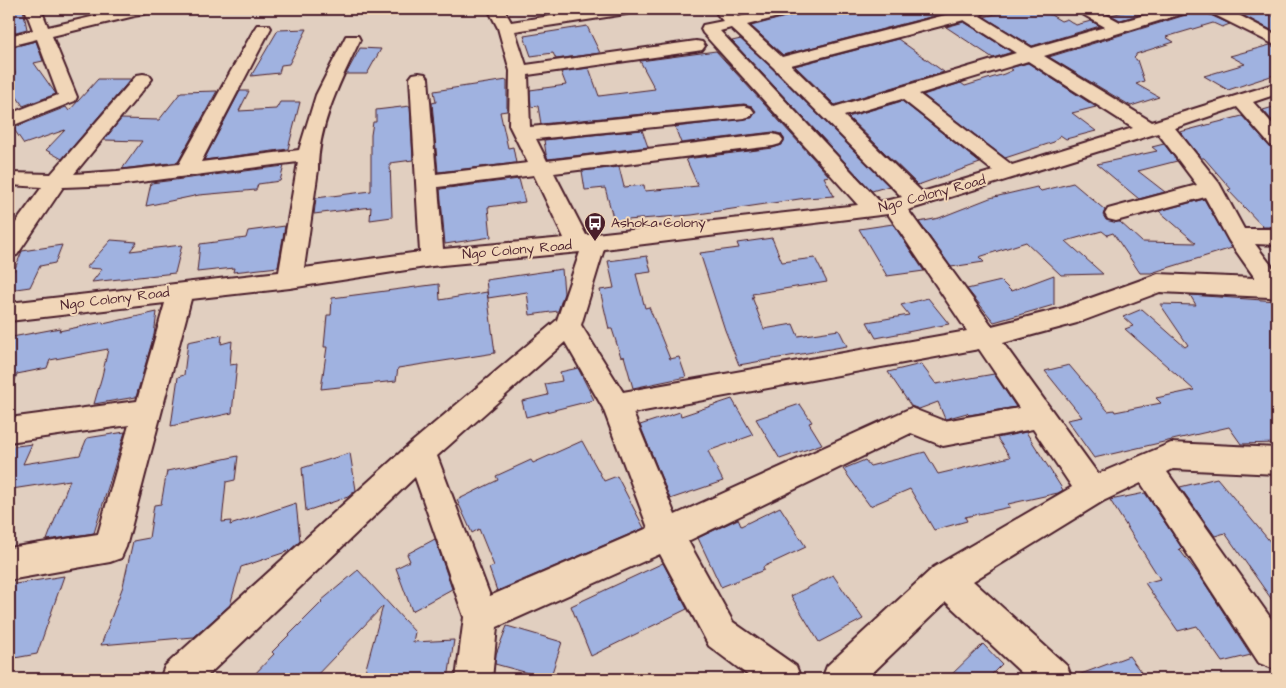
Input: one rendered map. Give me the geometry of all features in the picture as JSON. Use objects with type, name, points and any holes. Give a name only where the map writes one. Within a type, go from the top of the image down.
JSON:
[{"type":"street","points":[[9,121],[68,97],[33,9]]},
{"type":"street","points":[[9,42],[145,9]]},
{"type":"street","points":[[178,679],[422,452],[568,325],[587,243],[540,167],[519,125],[519,72],[506,28],[496,9]]},
{"type":"street","points":[[506,28],[626,9]]},
{"type":"street","points":[[719,9],[779,63],[918,201]]},
{"type":"street","points":[[791,9],[710,29],[885,208],[984,338],[1092,490]]},
{"type":"street","points":[[779,63],[962,12],[987,9]]},
{"type":"street","points":[[1085,9],[1117,27]]},
{"type":"street","points":[[831,114],[1182,9]]},
{"type":"street","points":[[1215,9],[1277,41]]},
{"type":"street","points":[[962,12],[1029,54],[1156,127],[1210,188],[1237,236],[1276,289]]},
{"type":"street","points":[[187,169],[263,28]]},
{"type":"street","points":[[290,278],[308,170],[308,155],[325,95],[352,40]]},
{"type":"street","points":[[519,72],[696,46]]},
{"type":"street","points":[[419,78],[432,258]]},
{"type":"street","points":[[9,249],[57,182],[143,80]]},
{"type":"street","name":"Ngo Colony Road","points":[[9,312],[290,278],[432,258],[587,243],[885,208],[918,201],[1009,174],[1277,88]]},
{"type":"street","points":[[905,92],[1009,174]]},
{"type":"street","points":[[1240,100],[1277,141]]},
{"type":"street","points":[[524,134],[744,112]]},
{"type":"street","points":[[427,182],[540,167],[700,151],[773,140]]},
{"type":"street","points":[[9,179],[57,182],[117,178],[308,155]]},
{"type":"street","points":[[1116,214],[1210,188]]},
{"type":"street","points":[[1237,236],[1277,237]]},
{"type":"street","points":[[616,405],[984,338],[1068,316],[1158,283],[1276,289]]},
{"type":"street","points":[[9,564],[110,547],[181,291]]},
{"type":"street","points":[[568,325],[616,405],[667,535],[721,634],[783,679]]},
{"type":"street","points":[[9,430],[147,411]]},
{"type":"street","points":[[481,617],[667,535],[911,420],[943,434],[1040,416]]},
{"type":"street","points":[[422,452],[481,617],[474,679]]},
{"type":"street","points":[[840,679],[946,579],[1092,490],[1147,468],[1171,456],[1277,461]]},
{"type":"street","points":[[1147,468],[1272,650]]},
{"type":"street","points":[[946,579],[1054,679]]},
{"type":"building","points":[[9,9],[23,9],[27,29],[9,34]]},
{"type":"building","points":[[801,9],[947,9],[949,12],[783,55],[751,26],[797,14]]},
{"type":"building","points":[[1014,9],[1041,9],[1061,21],[1067,19],[1076,25],[1091,21],[1100,26],[1032,46],[984,17]]},
{"type":"building","points":[[1136,9],[1160,9],[1120,20],[1111,15]]},
{"type":"building","points":[[1192,9],[1205,9],[1208,14],[1230,24],[1222,27],[1213,23],[1166,37],[1174,42],[1136,54],[1134,58],[1137,60],[1144,81],[1136,84],[1159,97],[1131,106],[1049,57],[1189,14]]},
{"type":"building","points":[[1231,9],[1267,9],[1277,20],[1277,33]]},
{"type":"building","points":[[964,22],[1012,52],[993,58],[946,27]]},
{"type":"building","points":[[587,26],[600,53],[556,59],[553,53],[531,56],[524,36]]},
{"type":"building","points":[[307,29],[289,64],[281,65],[279,73],[251,76],[278,30]]},
{"type":"building","points":[[741,39],[889,186],[872,191],[732,41]]},
{"type":"building","points":[[898,39],[944,72],[835,105],[795,66]]},
{"type":"building","points":[[36,41],[43,61],[34,63],[56,94],[23,106],[9,85],[9,74],[15,73],[9,57],[9,48]]},
{"type":"building","points":[[1270,45],[1277,48],[1277,74],[1228,90],[1204,76],[1245,64],[1230,56]]},
{"type":"building","points":[[360,48],[381,49],[367,74],[346,74]]},
{"type":"building","points":[[716,51],[829,176],[824,177],[834,196],[806,198],[692,215],[614,221],[605,188],[585,190],[582,171],[619,167],[624,187],[644,185],[645,191],[698,186],[686,159],[773,148],[782,145],[784,139],[781,134],[773,132],[681,143],[675,127],[752,118],[756,111],[752,106],[744,104],[541,124],[538,106],[531,107],[530,90],[566,85],[561,72],[589,68],[599,96],[655,89],[640,61]]},
{"type":"building","points":[[1028,63],[1096,107],[1072,113],[1096,131],[1066,139],[1060,135],[1054,142],[1005,158],[923,95],[961,83],[965,86],[1004,74],[1013,70],[1010,68]]},
{"type":"building","points":[[98,79],[131,79],[62,159],[46,150],[65,130],[24,144],[13,128],[66,107],[69,111]]},
{"type":"building","points":[[507,80],[507,111],[500,112],[508,148],[513,147],[516,163],[438,172],[432,103],[436,102],[434,91]]},
{"type":"building","points":[[217,91],[178,162],[122,169],[142,141],[104,140],[121,119],[159,120],[181,92]]},
{"type":"building","points":[[240,91],[249,91],[239,111],[276,109],[280,102],[300,102],[288,149],[204,160]]},
{"type":"building","points":[[902,101],[980,163],[918,185],[848,117]]},
{"type":"building","points":[[410,106],[413,160],[390,163],[392,217],[370,220],[371,207],[314,214],[316,198],[371,191],[371,135],[373,122],[376,122],[376,110]]},
{"type":"building","points":[[1277,106],[1277,126],[1263,110]]},
{"type":"building","points":[[1242,116],[1269,146],[1277,149],[1277,227],[1263,227],[1228,190],[1231,189],[1204,158],[1201,158],[1180,132]]},
{"type":"building","points":[[642,130],[648,147],[548,159],[546,154],[544,140]]},
{"type":"building","points":[[1164,144],[1177,161],[1138,171],[1165,192],[1139,199],[1097,164],[1157,151],[1152,147]]},
{"type":"building","points":[[284,166],[280,181],[258,184],[256,190],[199,195],[146,206],[151,183]]},
{"type":"building","points":[[519,179],[525,202],[488,207],[491,237],[445,244],[440,189]]},
{"type":"building","points":[[1073,183],[1105,210],[1103,215],[1106,220],[1120,222],[1142,242],[1196,243],[1159,211],[1204,199],[1232,248],[1151,273],[1140,273],[1113,233],[1107,235],[1102,231],[1066,241],[1103,274],[1061,275],[1026,242],[979,257],[984,262],[951,267],[919,222],[939,218],[990,198],[1037,187],[1041,191]]},
{"type":"building","points":[[893,224],[924,271],[887,276],[859,229]]},
{"type":"building","points":[[285,226],[278,267],[233,272],[234,268],[197,272],[200,244],[246,238],[248,231]]},
{"type":"building","points":[[772,238],[782,262],[815,258],[827,282],[752,294],[764,329],[793,324],[798,336],[839,330],[847,346],[739,365],[725,330],[700,253],[739,248],[737,243]]},
{"type":"building","points":[[111,240],[137,242],[130,251],[182,245],[175,273],[92,282],[102,269],[86,268]]},
{"type":"building","points":[[62,245],[55,263],[40,266],[30,287],[9,290],[9,272],[14,271],[22,251]]},
{"type":"building","points":[[647,256],[651,272],[636,274],[645,308],[649,307],[670,359],[679,357],[686,377],[633,388],[624,356],[621,357],[612,329],[609,329],[600,290],[614,288],[608,261]]},
{"type":"building","points":[[562,269],[564,293],[558,311],[530,315],[527,292],[488,298],[486,280]]},
{"type":"building","points":[[1054,275],[1054,305],[994,322],[967,289],[1001,281],[1011,291]]},
{"type":"building","points":[[439,284],[440,300],[487,292],[495,353],[398,368],[396,381],[321,389],[327,347],[324,347],[327,315],[331,315],[332,298]]},
{"type":"building","points":[[1190,295],[1277,301],[1277,443],[1241,444],[1229,427],[1094,458],[1067,420],[1082,417],[1045,371],[1069,365],[1108,411],[1114,410],[1115,412],[1161,403],[1156,398],[1194,390],[1125,329],[1133,326],[1123,317],[1142,309],[1185,347],[1188,345],[1160,304],[1196,305]]},
{"type":"building","points":[[928,298],[949,324],[876,338],[867,322],[909,315],[901,305]]},
{"type":"building","points":[[157,312],[154,335],[136,397],[94,404],[108,349],[50,360],[47,368],[17,374],[11,390],[9,390],[9,346],[12,337],[60,328],[59,331],[103,322],[103,324]]},
{"type":"building","points":[[222,335],[221,344],[232,341],[230,365],[237,364],[232,413],[171,426],[178,377],[184,375],[188,342]]},
{"type":"building","points":[[921,364],[936,384],[994,374],[1016,407],[969,415],[967,413],[945,419],[938,402],[919,409],[911,406],[888,372]]},
{"type":"building","points":[[578,368],[594,400],[526,417],[522,401],[548,395],[545,384],[562,381],[560,372]]},
{"type":"building","points":[[732,399],[753,435],[708,451],[723,481],[670,499],[640,425],[680,412],[681,416]]},
{"type":"building","points":[[800,404],[812,422],[809,423],[822,444],[780,459],[756,419]]},
{"type":"building","points":[[125,432],[94,533],[47,540],[70,480],[12,489],[9,495],[9,447],[32,444],[23,464],[80,455],[87,438]]},
{"type":"building","points":[[1026,432],[1063,490],[1058,493],[1008,504],[1010,507],[965,517],[967,521],[934,530],[910,489],[870,506],[843,469],[865,460],[870,466],[925,452],[938,474],[1010,457],[997,438]]},
{"type":"building","points":[[582,441],[604,481],[617,476],[644,528],[497,591],[489,568],[494,566],[479,529],[472,533],[457,500],[498,480],[496,476],[531,460],[533,463]]},
{"type":"building","points":[[350,453],[356,490],[348,497],[306,511],[302,468]]},
{"type":"building","points":[[238,456],[235,480],[226,482],[222,522],[231,521],[230,525],[296,503],[300,541],[289,551],[241,567],[230,605],[194,637],[101,645],[123,586],[133,541],[149,538],[154,505],[161,504],[167,471]]},
{"type":"building","points":[[1217,478],[1277,550],[1277,607],[1225,533],[1215,536],[1180,487]]},
{"type":"building","points":[[1145,493],[1182,548],[1179,549],[1202,579],[1251,655],[1222,662],[1197,626],[1178,631],[1145,583],[1160,579],[1110,500]]},
{"type":"building","points":[[780,507],[806,547],[763,567],[764,570],[721,587],[698,538],[738,519],[741,526]]},
{"type":"building","points":[[435,539],[452,589],[412,611],[396,568],[410,561],[407,554]]},
{"type":"building","points":[[663,563],[687,609],[591,656],[571,606]]},
{"type":"building","points":[[358,570],[415,632],[413,642],[454,640],[448,679],[363,679],[383,606],[313,679],[250,679],[274,654],[272,652],[321,601]]},
{"type":"building","points":[[833,575],[863,619],[819,642],[791,596]]},
{"type":"building","points":[[64,576],[37,654],[9,659],[9,585]]},
{"type":"building","points":[[507,626],[562,642],[550,679],[495,664],[496,654]]},
{"type":"building","points":[[983,644],[1002,664],[987,679],[947,679]]},
{"type":"building","points":[[1129,656],[1146,679],[1074,679],[1073,677]]},
{"type":"place","name":"Ashoka Colony","points":[[595,242]]}]
